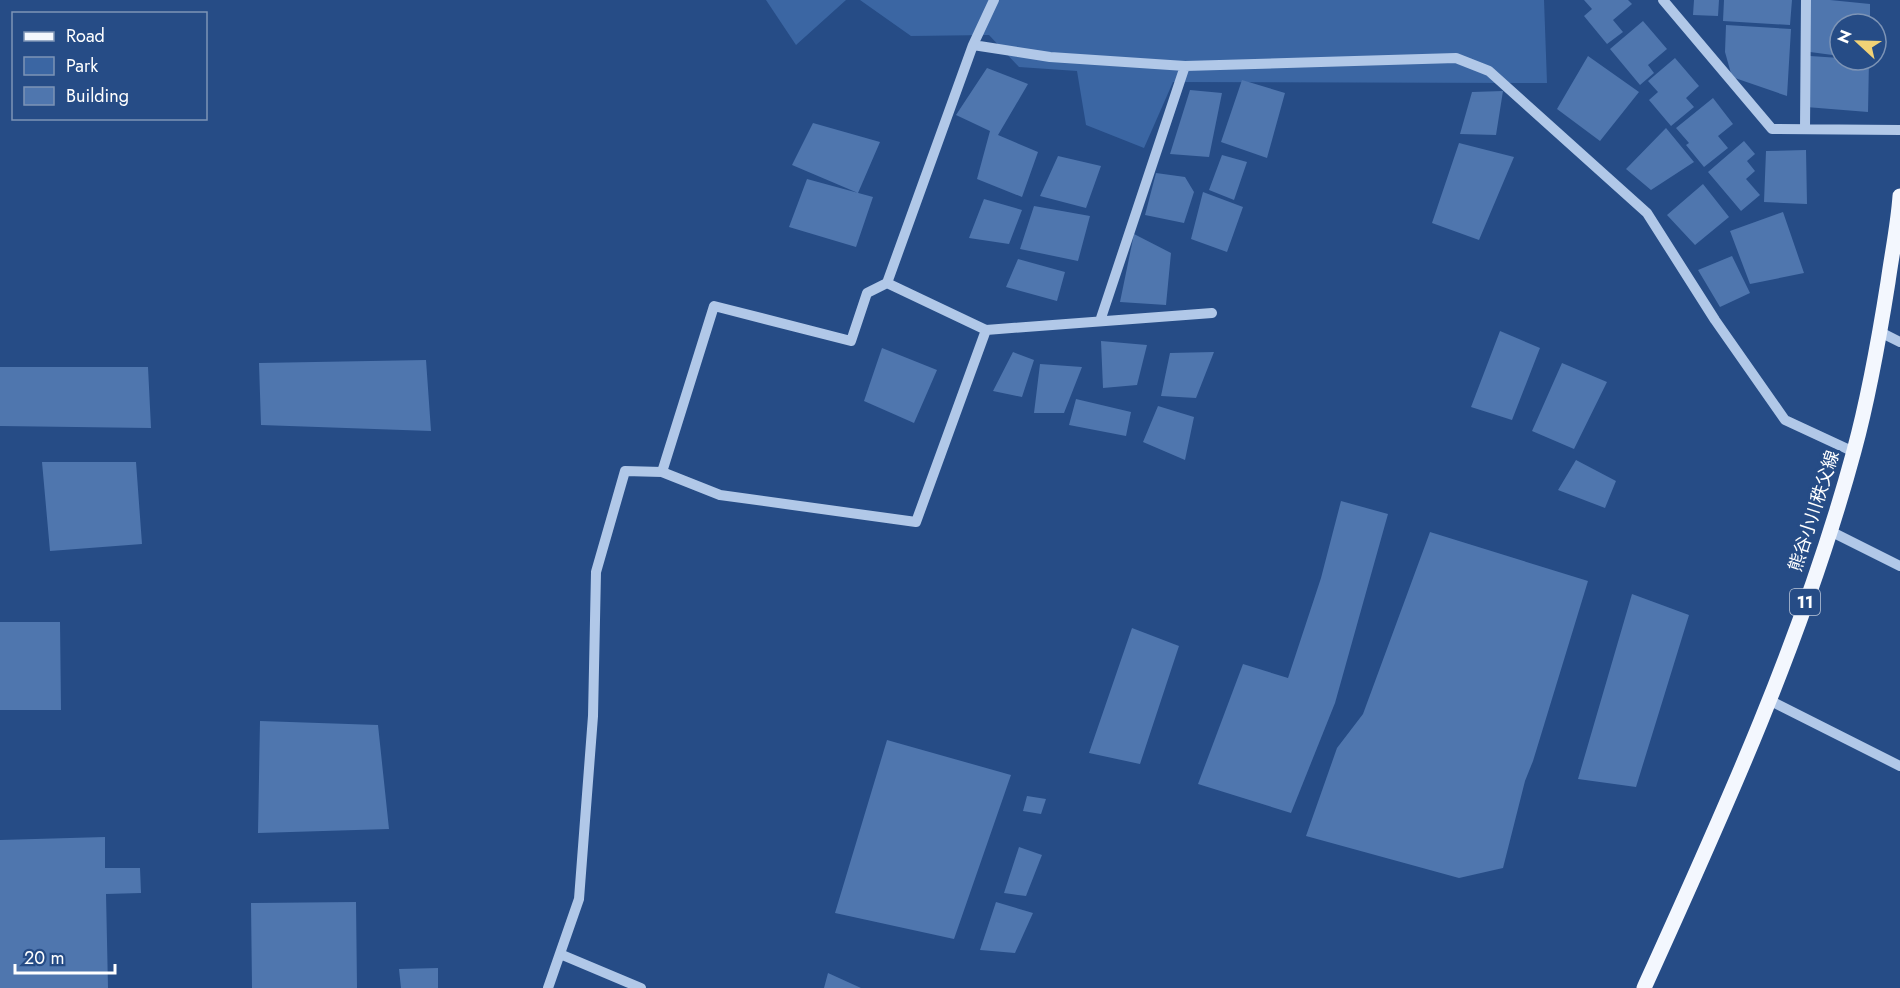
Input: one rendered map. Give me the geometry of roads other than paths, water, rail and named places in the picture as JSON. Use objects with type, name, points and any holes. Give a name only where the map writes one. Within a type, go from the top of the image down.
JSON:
[{"type":"main road","name":"熊谷小川秩父線","points":[[1644,988],[1709,844],[1769,700],[1830,531],[1854,452],[1880,332],[1900,203]]},
{"type":"street","points":[[662,472],[714,306],[851,341],[867,293],[887,284],[973,45],[994,0]]},
{"type":"street","points":[[1663,0],[1772,129],[1900,130]]},
{"type":"street","points":[[1805,129],[1806,0]]},
{"type":"street","points":[[973,45],[1050,57],[1185,66],[1456,58],[1489,71],[1647,213],[1714,320],[1785,420],[1854,452]]},
{"type":"street","points":[[1100,321],[1185,66]]},
{"type":"street","points":[[887,284],[986,330],[1212,313]]},
{"type":"street","points":[[548,988],[579,899],[593,716],[596,572],[625,471],[662,472],[720,495],[916,522],[986,330]]},
{"type":"street","points":[[1880,332],[1900,342]]},
{"type":"street","points":[[1830,531],[1900,566]]},
{"type":"street","points":[[1769,700],[1900,766]]},
{"type":"street","points":[[560,954],[641,988]]}]
